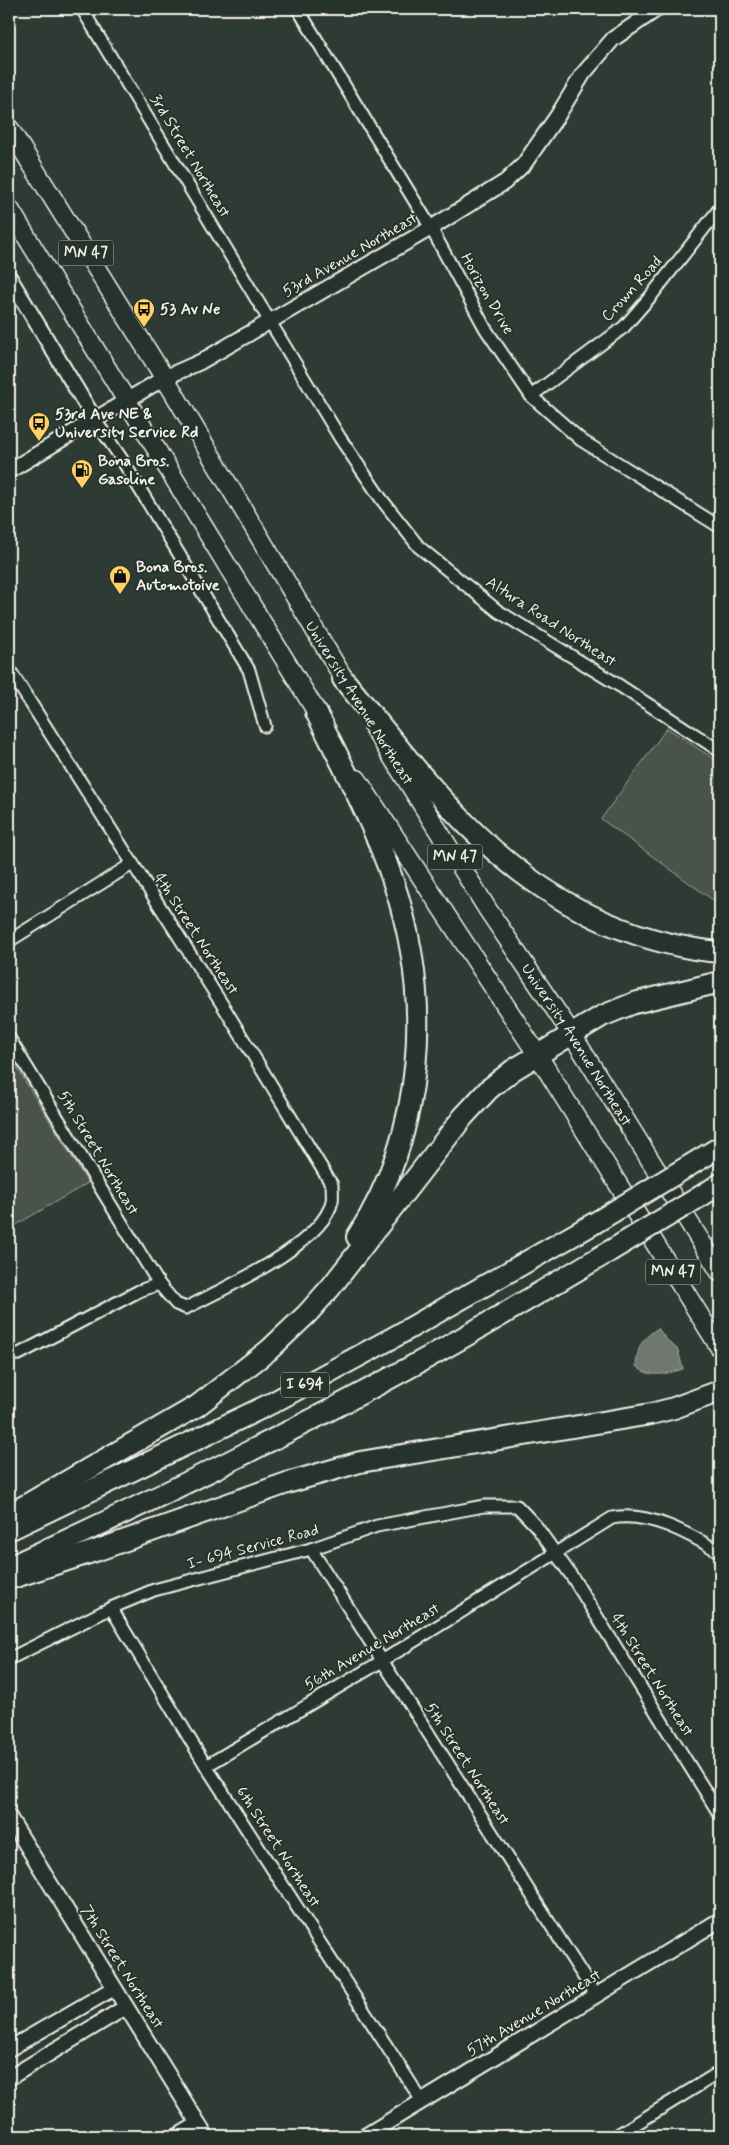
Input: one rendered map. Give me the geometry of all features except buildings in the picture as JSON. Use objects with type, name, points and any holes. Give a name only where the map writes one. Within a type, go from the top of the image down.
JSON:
[{"type":"highway","points":[[343,679],[454,812],[485,844],[524,876],[573,907],[630,932],[680,946],[720,952]]},
{"type":"highway","points":[[288,1333],[317,1300],[332,1278],[367,1222],[379,1197],[404,1131],[413,1090],[418,1046],[413,962],[404,917],[393,882],[368,820],[316,712]]},
{"type":"highway","points":[[9,1515],[197,1406],[288,1333],[331,1287],[463,1117],[501,1079],[570,1033],[602,1016],[634,1003],[720,982]]},
{"type":"highway","name":"I 694","points":[[9,1530],[125,1476],[272,1403],[396,1336],[593,1224],[720,1147]]},
{"type":"highway","name":"I 694","points":[[9,1567],[135,1508],[291,1431],[417,1364],[720,1184]]},
{"type":"highway","points":[[9,1579],[98,1550],[287,1483],[330,1470],[390,1456],[651,1414],[680,1406],[720,1391]]},
{"type":"main road","name":"University Avenue Northeast","points":[[9,128],[164,378],[343,679],[488,910],[570,1033],[720,1272]]},
{"type":"main road","name":"MN 47","points":[[9,208],[352,771],[537,1054],[720,1348]]},
{"type":"street","name":"3rd Street Northeast","points":[[82,9],[270,321]]},
{"type":"street","name":"Horizon Drive","points":[[298,9],[431,228],[485,328],[531,396],[580,440],[720,528]]},
{"type":"street","name":"53rd Avenue Northeast","points":[[9,471],[164,378],[200,362],[431,228],[505,182],[524,164],[558,115],[582,74],[613,39],[657,9]]},
{"type":"street","name":"Crown Road","points":[[531,396],[624,327],[651,296],[720,208]]},
{"type":"street","points":[[9,277],[249,670],[265,726]]},
{"type":"street","name":"Altura Road Northeast","points":[[270,321],[340,438],[382,500],[420,547],[498,611],[620,686],[720,751]]},
{"type":"street","name":"4th Street Northeast","points":[[9,670],[225,1009],[332,1186],[332,1201],[322,1222]]},
{"type":"street","points":[[9,941],[132,864]]},
{"type":"street","name":"5th Street Northeast","points":[[9,1038],[159,1284],[176,1304],[186,1308],[272,1262],[306,1238],[322,1222]]},
{"type":"street","points":[[9,1355],[19,1354],[139,1291],[159,1284]]},
{"type":"street","name":"I- 694 Service Road","points":[[9,1659],[111,1608],[154,1590],[311,1549],[377,1526],[484,1506],[517,1506]]},
{"type":"street","name":"4th Street Northeast","points":[[517,1506],[536,1526],[574,1578],[720,1815]]},
{"type":"street","name":"56th Avenue Northeast","points":[[206,1766],[382,1661],[612,1518],[624,1516],[646,1518],[720,1552]]},
{"type":"street","name":"5th Street Northeast","points":[[311,1549],[596,1996]]},
{"type":"street","name":"6th Street Northeast","points":[[111,1608],[206,1766],[422,2101]]},
{"type":"street","name":"7th Street Northeast","points":[[9,1817],[206,2136]]},
{"type":"street","name":"57th Avenue Northeast","points":[[365,2136],[720,1920]]},
{"type":"street","points":[[9,2050],[114,1988]]},
{"type":"street","points":[[9,2078],[126,2007]]},
{"type":"street","points":[[616,2136],[720,2072]]},
{"type":"street","points":[[175,2136],[197,2123]]},
{"type":"shaded area","points":[[667,728],[720,763],[720,898],[717,903],[601,819]]},
{"type":"shaded area","points":[[9,1055],[88,1183],[9,1229]]},
{"type":"shaded area","points":[[658,1328],[665,1338],[678,1350],[683,1369],[664,1374],[653,1374],[647,1373],[636,1366],[641,1344]]},
{"type":"place","name":"53 Av Ne","points":[[144,328]]},
{"type":"place","name":"53rd Ave NE & University Service Rd","points":[[39,442]]},
{"type":"place","name":"Bona Bros. Gasoline","points":[[82,489]]},
{"type":"place","name":"Bona Bros. Automotoive","points":[[120,595]]}]
